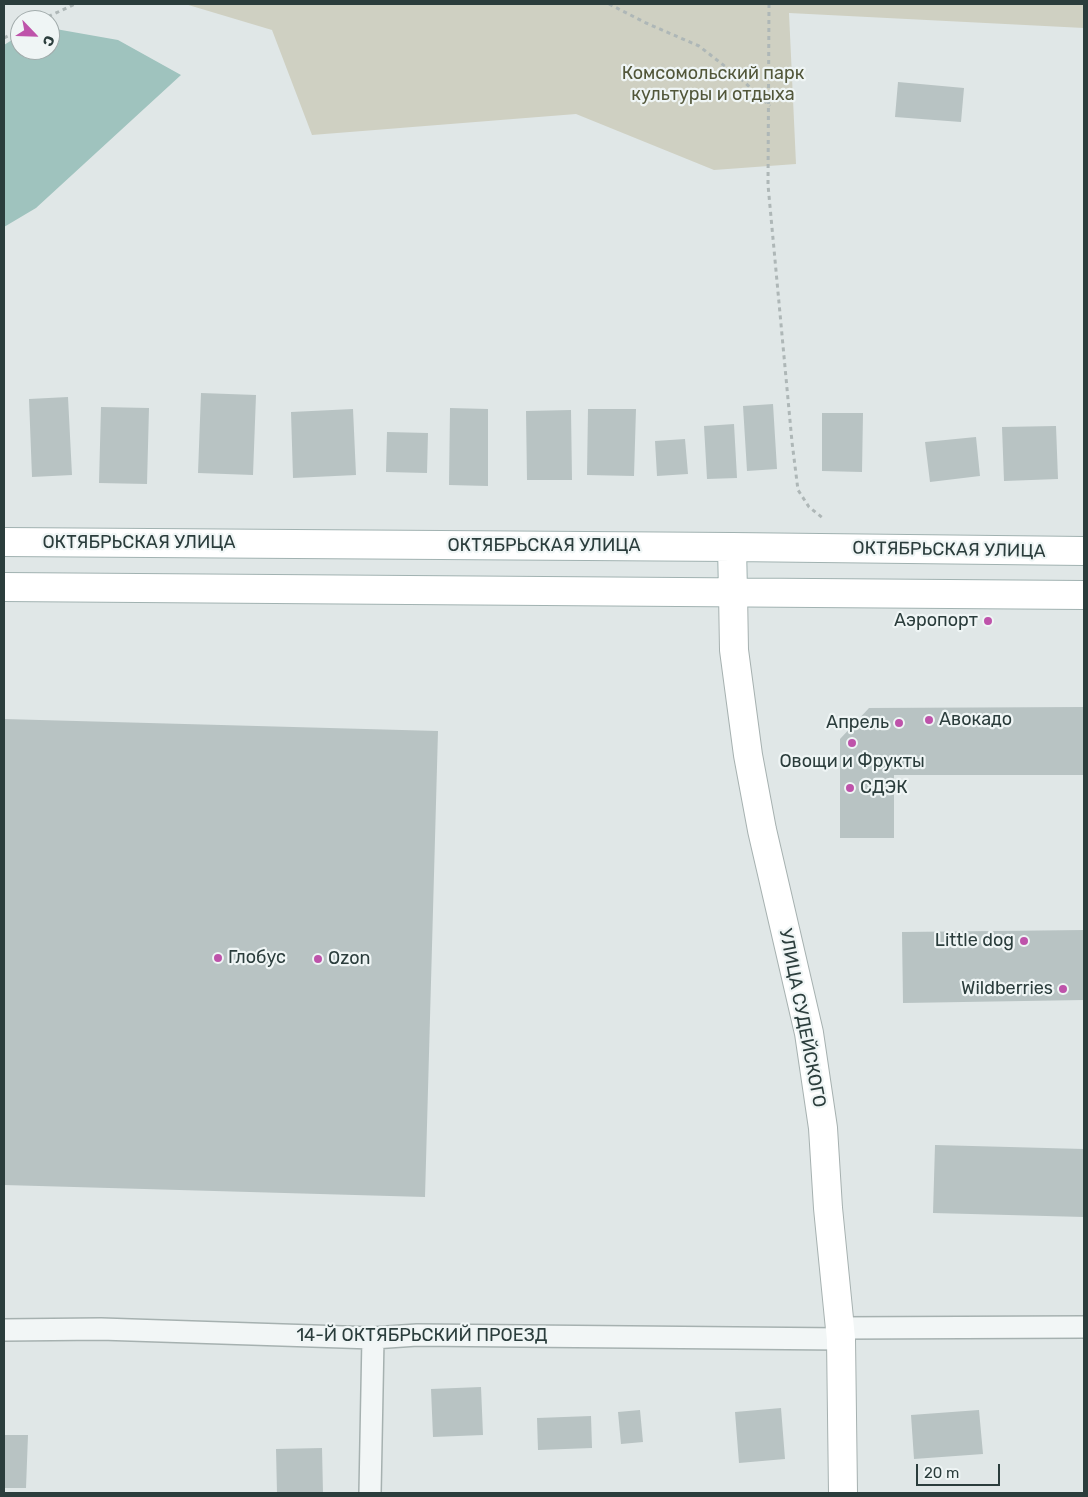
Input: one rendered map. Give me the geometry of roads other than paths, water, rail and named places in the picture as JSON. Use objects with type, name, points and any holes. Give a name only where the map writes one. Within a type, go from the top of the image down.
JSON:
[{"type":"main road","name":"ОКТЯБРЬСКАЯ УЛИЦА","points":[[4,542],[1084,551]]},
{"type":"main road","name":"УЛИЦА СУДЕЙСКОГО","points":[[732,547],[734,650],[748,755],[762,830],[809,1034],[823,1128],[828,1208],[841,1333],[843,1493]]},
{"type":"main road","points":[[4,587],[1084,595]]},
{"type":"street","name":"14-Й ОКТЯБРЬСКИЙ ПРОЕЗД","points":[[4,1330],[101,1329],[373,1338],[417,1335],[841,1333],[1084,1327]]},
{"type":"street","points":[[370,1493],[373,1338]]},
{"type":"place","name":"Аэропорт","points":[[988,621]]},
{"type":"place","name":"Авокадо","points":[[929,720]]},
{"type":"place","name":"Апрель","points":[[899,723]]},
{"type":"place","name":"Овощи и Фрукты","points":[[852,743]]},
{"type":"place","name":"СДЭК","points":[[850,788]]},
{"type":"place","name":"Little dog","points":[[1024,941]]},
{"type":"place","name":"Глобус","points":[[218,958]]},
{"type":"place","name":"Ozon","points":[[318,959]]},
{"type":"place","name":"Wildberries","points":[[1063,989]]},
{"type":"park label","name":"Комсомольский парк культуры и отдыха","points":[[713,84]]}]
